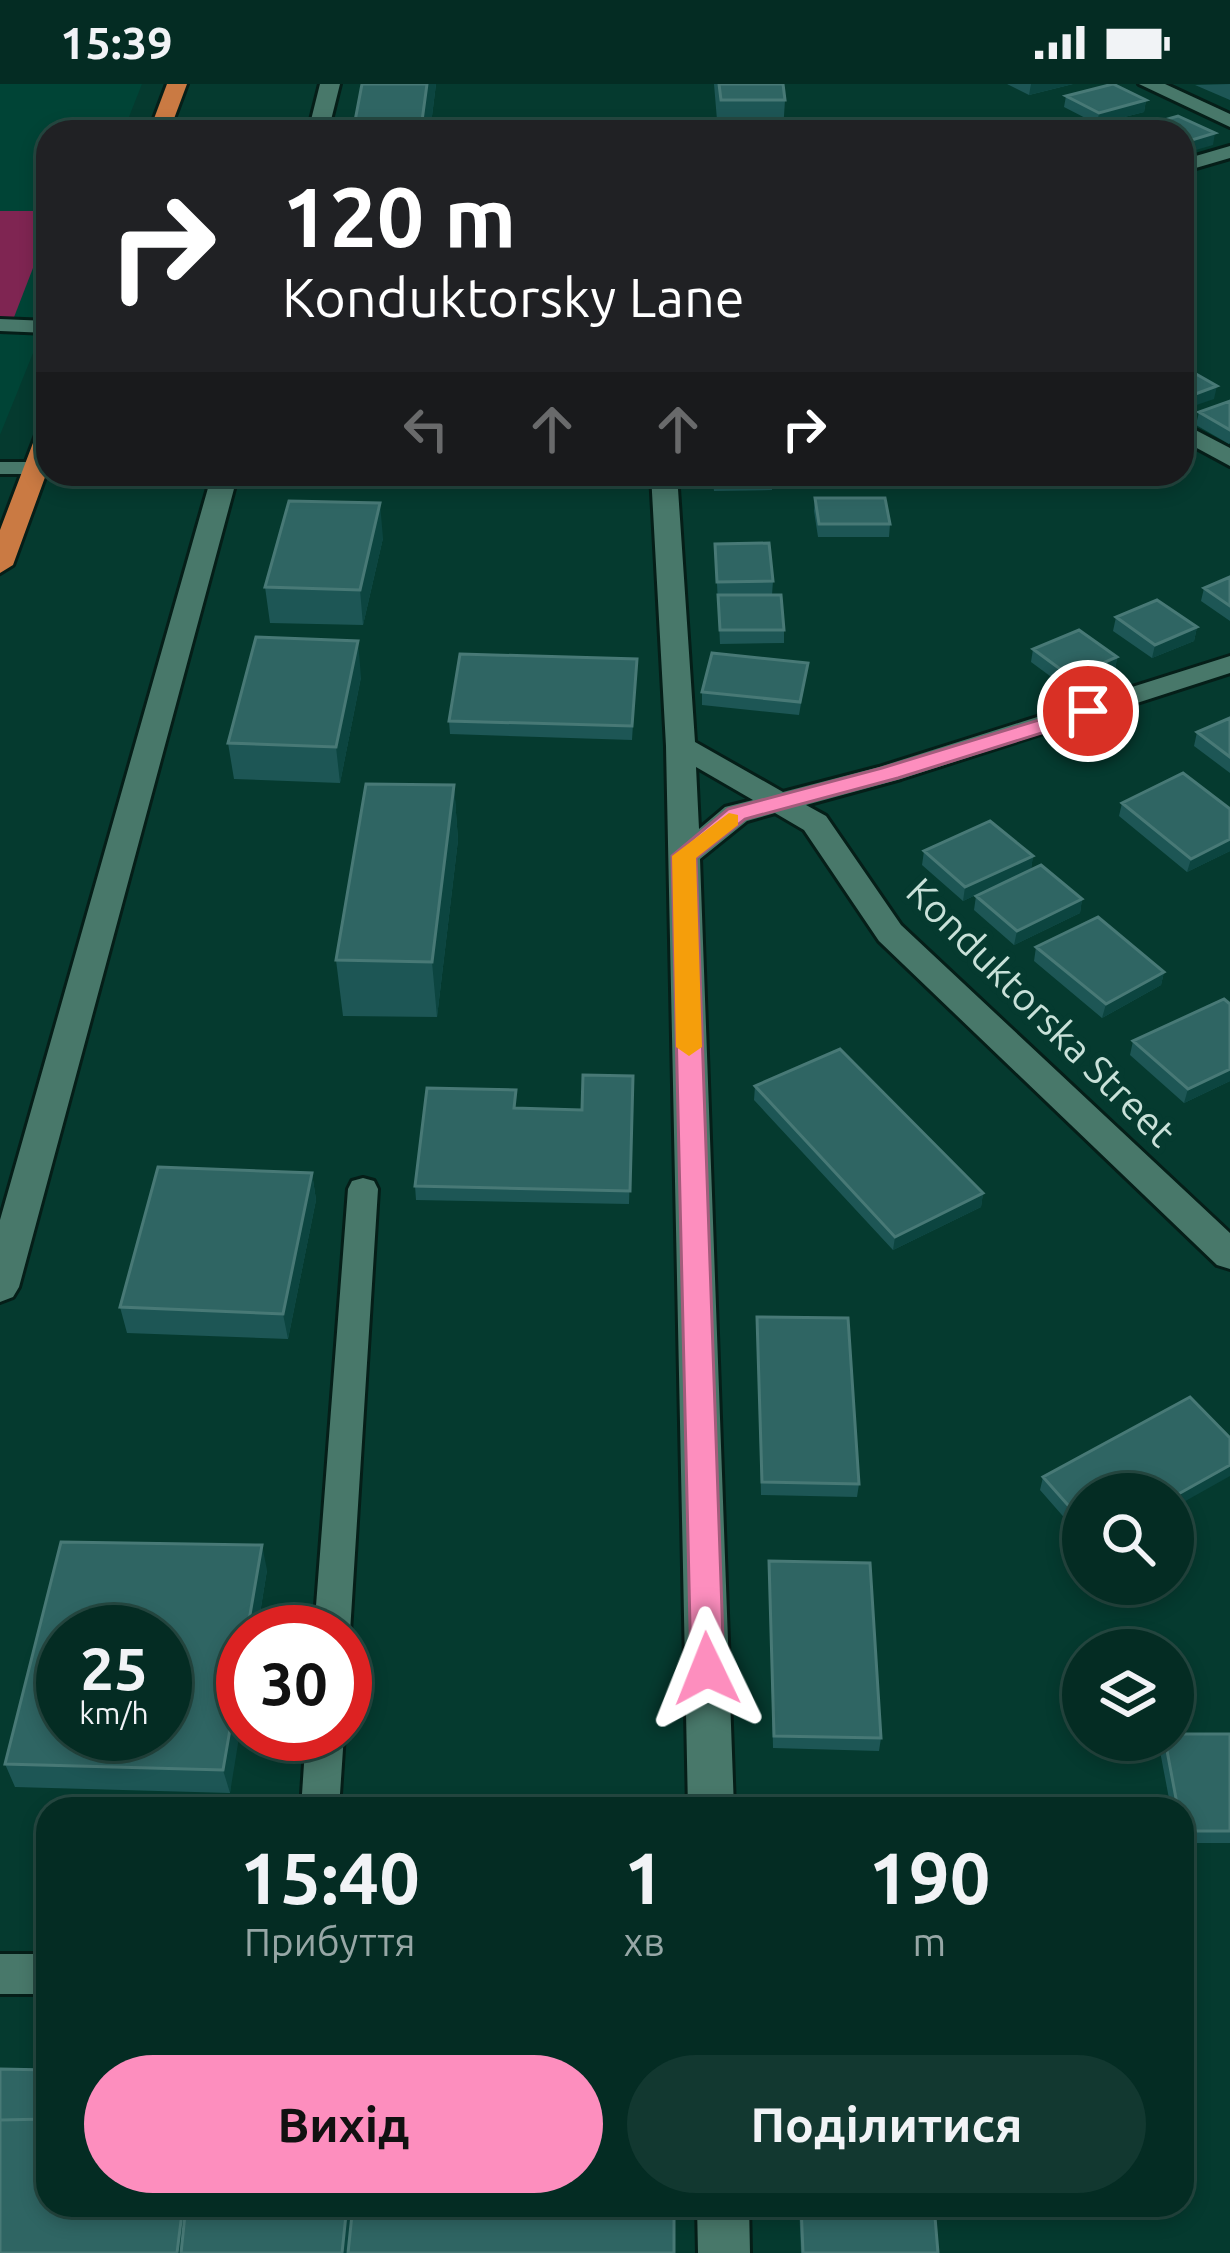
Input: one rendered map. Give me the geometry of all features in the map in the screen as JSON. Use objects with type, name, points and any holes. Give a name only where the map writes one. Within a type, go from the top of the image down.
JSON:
[{"type":"highway","points":[[164,120],[178,84]]},
{"type":"highway","points":[[0,566],[36,468]]},
{"type":"street","points":[[321,120],[330,84]]},
{"type":"street","points":[[1149,84],[1230,121]]},
{"type":"street","points":[[1194,162],[1230,152]]},
{"type":"street","points":[[1194,437],[1230,459]]},
{"type":"street","points":[[0,1287],[222,486]]},
{"type":"street","points":[[665,486],[681,746],[711,1797]]},
{"type":"street","points":[[684,856],[736,814],[890,773],[1230,664]]},
{"type":"street","name":"Konduktorska Street","points":[[681,746],[815,823],[890,933],[1230,1255]]},
{"type":"street","points":[[722,2217],[724,2253]]},
{"type":"lane","points":[[0,325],[36,326]]},
{"type":"lane","points":[[0,468],[36,468]]},
{"type":"lane","points":[[334,1605],[363,1190]]},
{"type":"lane","points":[[321,1797],[323,1761]]},
{"type":"lane","points":[[0,1974],[36,1974]]},
{"type":"shaded area","points":[[0,84],[142,84],[128,120],[36,120],[36,346],[0,435]]},
{"type":"shaded area","points":[[0,211],[36,211],[36,260],[11,325],[0,325]]},
{"type":"building","points":[[362,84],[427,84],[422,120],[355,120]]},
{"type":"building","points":[[719,84],[783,84],[785,100],[721,100]]},
{"type":"building","points":[[1113,84],[1146,100],[1099,113],[1066,96]]},
{"type":"building","points":[[1194,123],[1215,133],[1194,139]]},
{"type":"building","points":[[1194,373],[1217,386],[1194,395]]},
{"type":"building","points":[[1230,401],[1230,430],[1199,412]]},
{"type":"building","points":[[815,498],[885,498],[890,524],[819,524]]},
{"type":"building","points":[[289,501],[380,503],[360,590],[265,587]]},
{"type":"building","points":[[769,543],[773,581],[717,582],[715,544]]},
{"type":"building","points":[[1230,577],[1230,606],[1204,588]]},
{"type":"building","points":[[718,595],[781,595],[784,630],[720,630]]},
{"type":"building","points":[[1157,600],[1197,627],[1155,645],[1116,617]]},
{"type":"building","points":[[1079,630],[1117,657],[1071,677],[1033,649]]},
{"type":"building","points":[[256,637],[358,641],[336,747],[228,743]]},
{"type":"building","points":[[712,653],[808,663],[800,702],[702,692]]},
{"type":"building","points":[[460,654],[637,659],[632,726],[449,721]]},
{"type":"building","points":[[1230,718],[1230,757],[1197,732]]},
{"type":"building","points":[[1183,773],[1230,809],[1230,839],[1191,859],[1122,803]]},
{"type":"building","points":[[366,784],[454,785],[432,962],[336,960]]},
{"type":"building","points":[[990,821],[1033,856],[965,887],[924,851]]},
{"type":"building","points":[[1041,865],[1082,899],[1017,931],[976,896]]},
{"type":"building","points":[[1098,917],[1164,972],[1106,1004],[1036,947]]},
{"type":"building","points":[[1224,999],[1230,1004],[1230,1069],[1188,1089],[1133,1041]]},
{"type":"building","points":[[840,1049],[983,1193],[895,1237],[755,1086]]},
{"type":"building","points":[[583,1075],[633,1076],[630,1191],[415,1186],[427,1088],[516,1090],[514,1108],[582,1110]]},
{"type":"building","points":[[158,1167],[312,1173],[283,1314],[120,1307]]},
{"type":"building","points":[[757,1317],[848,1318],[859,1484],[762,1482]]},
{"type":"building","points":[[1190,1397],[1230,1438],[1230,1465],[1194,1485],[1194,1473],[1062,1473],[1062,1498],[1043,1477]]},
{"type":"building","points":[[61,1542],[262,1545],[252,1605],[216,1605],[216,1761],[225,1761],[223,1770],[5,1764],[36,1641],[36,1761],[192,1761],[192,1605],[45,1605]]},
{"type":"building","points":[[769,1561],[870,1563],[881,1738],[774,1736]]},
{"type":"building","points":[[1194,1734],[1230,1734],[1230,1831],[1194,1831],[1194,1797],[1176,1797],[1169,1761],[1194,1761]]},
{"type":"building","points":[[0,2069],[36,2070],[36,2119],[0,2120]]},
{"type":"building","points":[[36,2119],[36,2217],[182,2217],[177,2253],[0,2253],[0,2120]]},
{"type":"building","points":[[185,2217],[346,2217],[342,2253],[181,2253]]},
{"type":"building","points":[[352,2217],[674,2217],[674,2253],[348,2253]]},
{"type":"building","points":[[802,2217],[935,2217],[938,2253],[803,2253]]},
{"type":"slow traffic","points":[[689,1047],[684,856],[729,820]]},
{"type":"route","points":[[707,1669],[684,856],[736,814],[890,773],[1088,711]]}]
